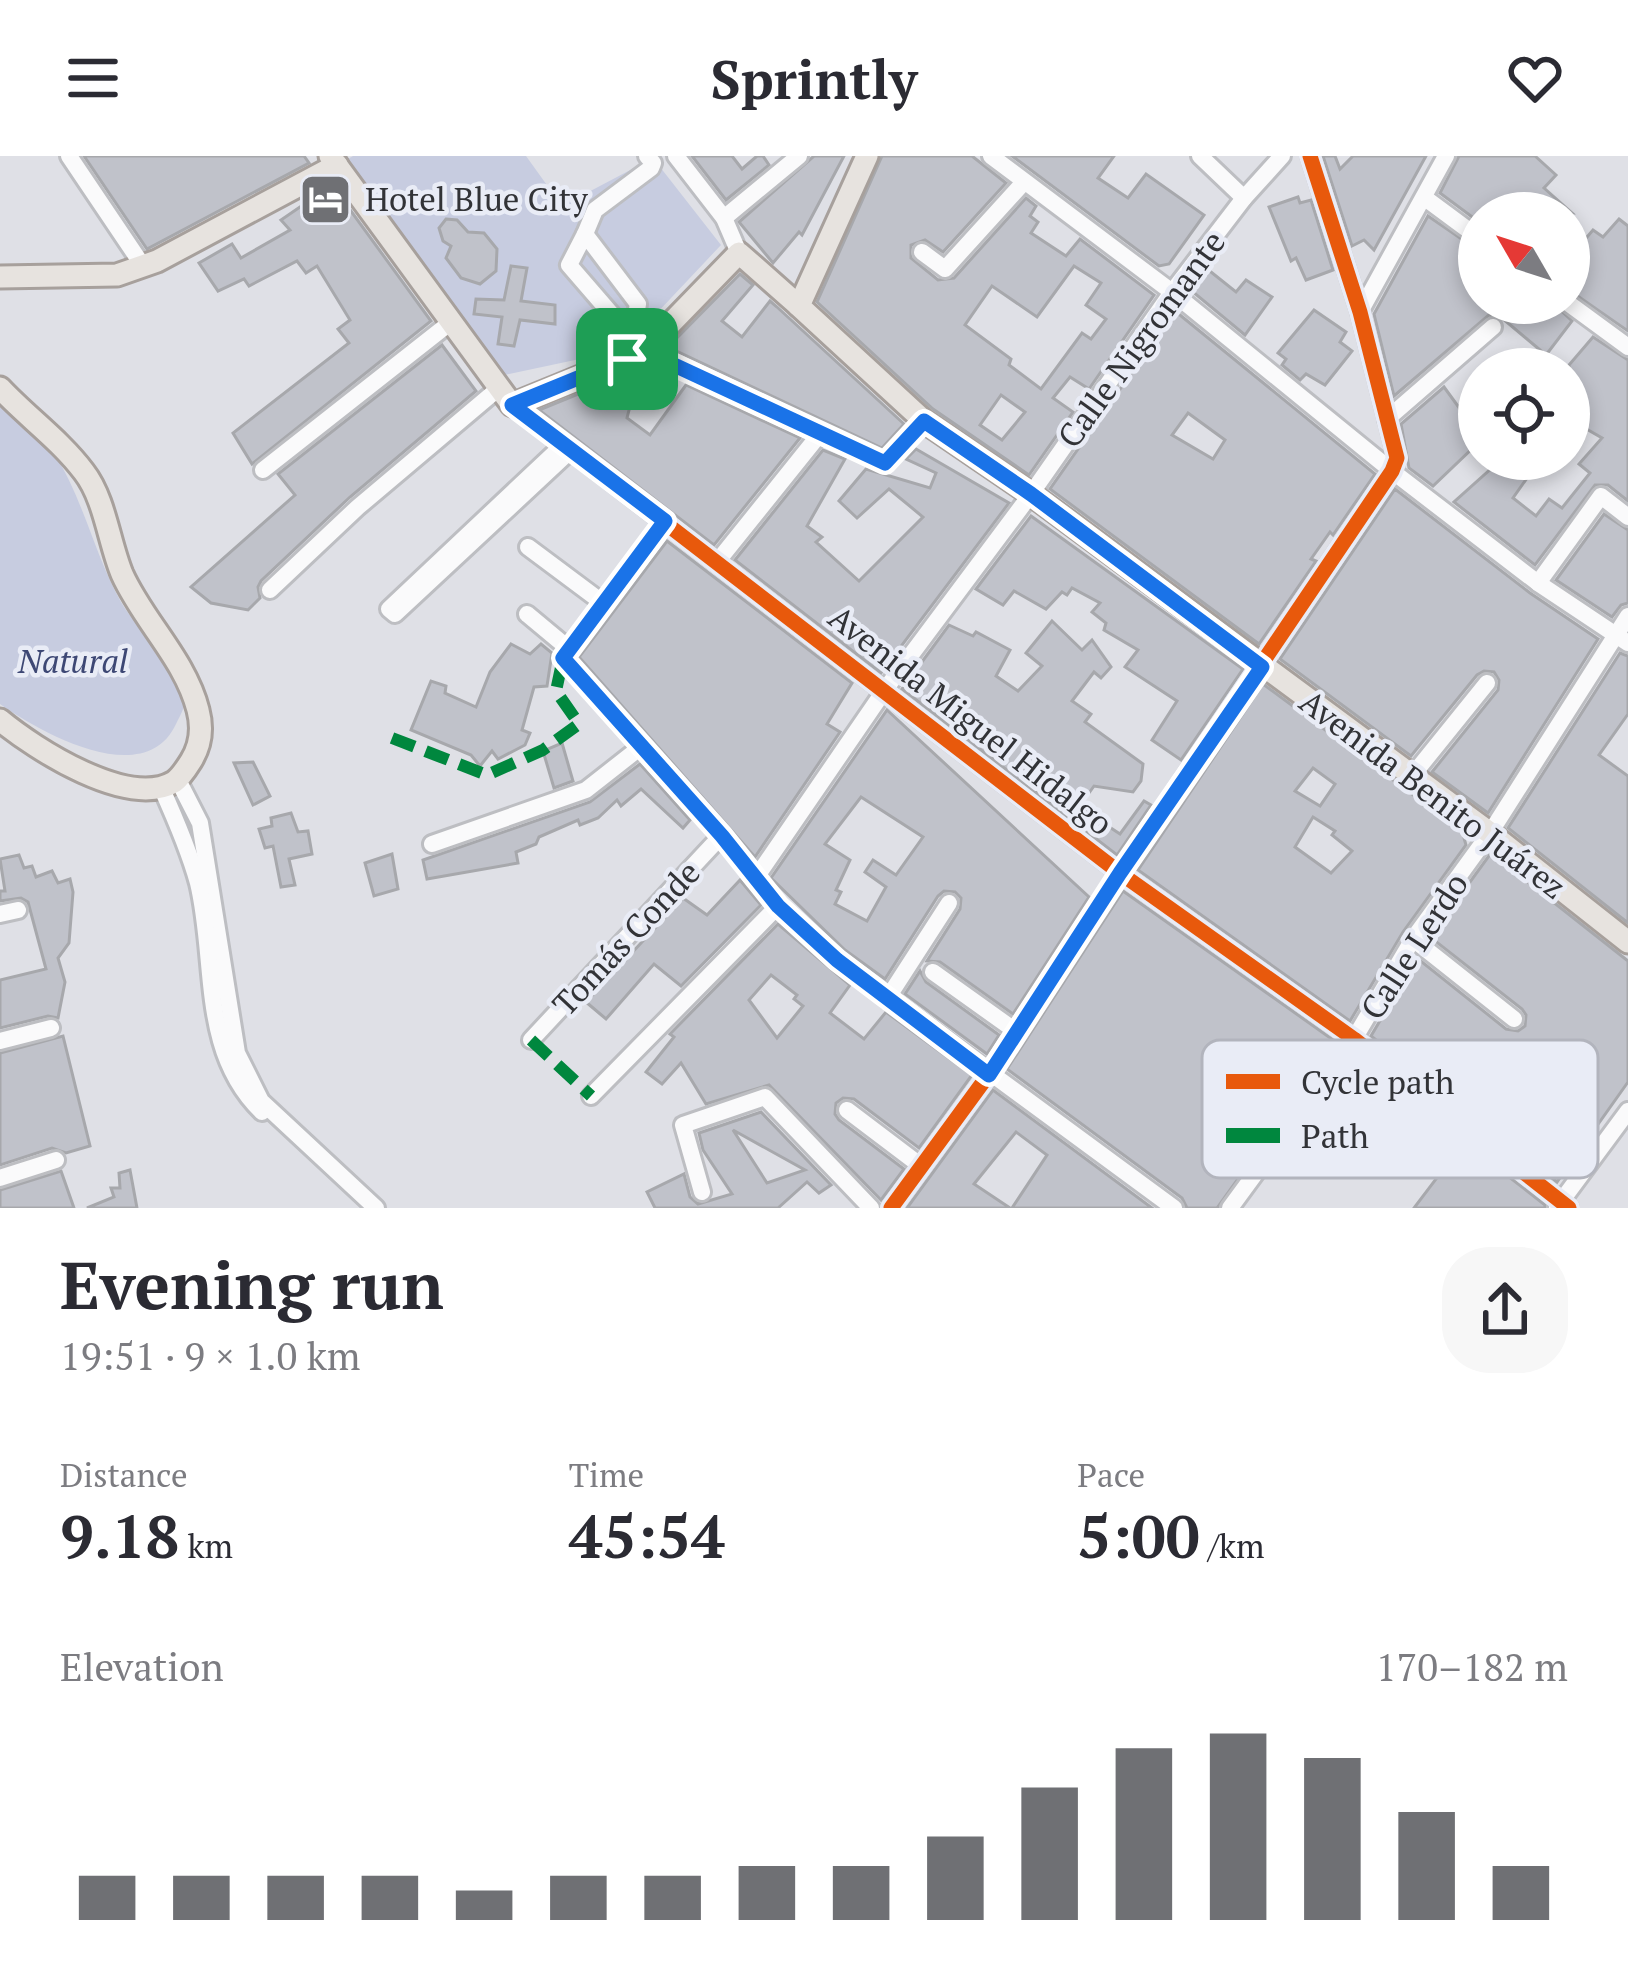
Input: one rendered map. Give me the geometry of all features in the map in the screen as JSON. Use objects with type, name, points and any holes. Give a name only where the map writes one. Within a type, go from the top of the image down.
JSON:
[{"type":"main road","points":[[799,306],[867,156]]},
{"type":"main road","points":[[0,277],[117,275],[143,266],[340,159]]},
{"type":"main road","name":"Avenida Miguel Hidalgo","points":[[340,159],[506,396]]},
{"type":"main road","points":[[506,396],[636,355],[739,253]]},
{"type":"main road","name":"Avenida Benito Juárez","points":[[739,253],[924,421],[1031,494],[1490,833],[1628,942]]},
{"type":"main road","points":[[0,388],[57,439],[88,477],[123,577],[184,674],[199,712],[201,746],[170,783],[140,787],[96,778],[22,739],[0,720]]},
{"type":"street","points":[[69,156],[143,266]]},
{"type":"street","points":[[647,156],[651,169],[595,211],[569,266],[626,331],[636,355],[885,463],[924,421]]},
{"type":"street","points":[[676,156],[724,218],[739,253]]},
{"type":"street","points":[[724,218],[799,156]]},
{"type":"street","points":[[991,156],[1394,464],[1538,583],[1622,639]]},
{"type":"street","points":[[1200,156],[1244,198]]},
{"type":"street","name":"Calle Nigromante","points":[[755,879],[884,691],[1031,494],[1172,292],[1282,156]]},
{"type":"street","points":[[891,1208],[989,1075],[1394,464],[1360,312],[1310,156]]},
{"type":"street","points":[[1360,312],[1446,156]]},
{"type":"street","points":[[922,252],[945,269],[1024,182]]},
{"type":"street","points":[[1425,198],[1458,222]]},
{"type":"street","points":[[585,234],[638,304],[626,331]]},
{"type":"street","points":[[1590,319],[1628,347]]},
{"type":"street","points":[[262,470],[452,322]]},
{"type":"street","points":[[1387,418],[1493,327]]},
{"type":"street","points":[[270,590],[358,507],[506,396]]},
{"type":"street","name":"Avenida Miguel Hidalgo","points":[[506,396],[567,448],[1120,873],[1354,1039]]},
{"type":"street","points":[[717,562],[819,435]]},
{"type":"street","points":[[567,448],[395,614],[389,609],[567,448]]},
{"type":"street","points":[[1538,583],[1601,496],[1628,517]]},
{"type":"street","points":[[566,653],[665,521]]},
{"type":"street","points":[[528,547],[603,603]]},
{"type":"street","points":[[527,614],[566,653],[778,906],[887,999],[1174,1208]]},
{"type":"street","name":"Calle Lerdo","points":[[1354,1039],[1413,939],[1622,639],[1628,616]]},
{"type":"street","points":[[1412,776],[1487,683]]},
{"type":"street","points":[[432,844],[586,790],[642,746]]},
{"type":"street","points":[[170,783],[199,887],[218,1038],[226,1062],[245,1096],[360,1208]]},
{"type":"street","points":[[170,783],[200,823],[237,1053],[261,1101],[376,1208]]},
{"type":"street","name":"Tomás Conde","points":[[532,1040],[722,836]]},
{"type":"street","points":[[887,999],[949,904]]},
{"type":"street","points":[[591,1096],[778,906]]},
{"type":"street","points":[[1413,939],[1514,1019]]},
{"type":"street","points":[[933,972],[1017,1032]]},
{"type":"street","points":[[0,1041],[51,1028]]},
{"type":"street","points":[[702,1192],[683,1125],[765,1097],[871,1208]]},
{"type":"street","points":[[848,1110],[921,1166]]},
{"type":"street","points":[[1598,1154],[1628,1111]]},
{"type":"street","points":[[1598,1161],[1628,1123]]},
{"type":"street","points":[[0,1178],[56,1160]]},
{"type":"street","name":"Calle Lerdo","points":[[1230,1208],[1252,1178]]},
{"type":"street","name":"Avenida Miguel Hidalgo","points":[[1529,1178],[1563,1205]]},
{"type":"street","points":[[1563,1205],[1582,1178]]},
{"type":"street","points":[[1563,1205],[1584,1178]]},
{"type":"green space","points":[[353,156],[526,156],[562,206],[653,158],[721,245],[622,350],[495,377],[341,163]]},
{"type":"green space","name":"Natural","points":[[0,401],[53,452],[121,602],[183,681],[186,698],[176,724],[161,744],[141,753],[118,755],[66,741],[0,704]]},
{"type":"building","points":[[84,156],[304,156],[309,163],[147,249]]},
{"type":"building","points":[[692,156],[732,156],[742,169],[763,156],[769,165],[726,200]]},
{"type":"building","points":[[814,156],[844,156],[802,235],[799,232],[773,263],[739,222]]},
{"type":"building","points":[[882,156],[972,156],[1006,183],[943,252],[925,240],[911,245],[911,258],[938,280],[954,278],[1026,198],[1036,206],[1030,216],[1038,222],[1031,233],[1066,256],[1080,239],[1154,295],[1089,389],[1070,377],[1053,398],[1073,412],[1029,475],[933,409],[817,302]],"holes":[[[1074,266],[1101,283],[1086,305],[1106,319],[1091,339],[1082,333],[1041,389],[1009,365],[1011,359],[965,325],[992,286],[1037,317]],[[1001,395],[1025,412],[1002,440],[980,425]]]},
{"type":"building","points":[[1012,156],[1114,156],[1098,178],[1128,198],[1146,174],[1204,215],[1169,264],[1159,266]]},
{"type":"building","points":[[1323,156],[1335,156],[1340,169],[1353,156],[1426,156],[1374,250],[1364,240],[1352,246]]},
{"type":"building","points":[[1459,156],[1535,156],[1556,175],[1544,188],[1548,192],[1458,192],[1458,206],[1440,193]]},
{"type":"building","points":[[332,185],[431,321],[252,464],[233,433],[349,343],[338,329],[350,320],[317,266],[306,273],[297,261],[249,286],[244,279],[218,291],[199,263],[232,244],[241,258],[290,230],[281,220]]},
{"type":"building","points":[[1298,197],[1300,203],[1311,200],[1333,270],[1306,280],[1296,258],[1291,261],[1269,207]]},
{"type":"building","points":[[1428,216],[1458,237],[1458,324],[1478,324],[1394,396],[1374,314]]},
{"type":"building","points":[[446,219],[457,220],[468,232],[484,233],[497,249],[496,271],[480,284],[461,278],[446,258],[451,246],[443,241],[439,228]]},
{"type":"building","points":[[1619,219],[1628,226],[1628,331],[1590,305],[1590,234],[1593,230],[1603,237]]},
{"type":"building","points":[[511,266],[527,268],[521,301],[555,305],[555,324],[520,320],[514,346],[498,344],[502,317],[474,314],[476,299],[504,300]]},
{"type":"building","points":[[1206,268],[1236,292],[1246,280],[1272,297],[1245,335],[1193,292]]},
{"type":"building","points":[[740,274],[753,285],[722,321],[742,337],[770,301],[904,424],[882,448],[668,347]]},
{"type":"building","points":[[1314,310],[1346,332],[1340,342],[1352,351],[1325,385],[1306,374],[1300,380],[1282,365],[1286,359],[1278,353]]},
{"type":"building","points":[[1175,311],[1375,474],[1311,559],[1316,561],[1259,644],[1050,489]],"holes":[[[1188,413],[1225,440],[1213,459],[1172,435]]]},
{"type":"building","points":[[1509,324],[1570,324],[1551,348],[1538,348]]},
{"type":"building","points":[[1593,337],[1628,360],[1628,501],[1608,485],[1595,485],[1535,565],[1454,502],[1479,480],[1526,480],[1513,498],[1536,516],[1549,499],[1562,508],[1584,480],[1590,480],[1590,452],[1602,438],[1590,431],[1590,348],[1584,348]]},
{"type":"building","points":[[442,345],[476,391],[350,497],[261,581],[260,598],[248,610],[211,603],[191,587],[295,495],[278,474]]},
{"type":"building","points":[[649,371],[647,385],[636,383],[627,418],[650,435],[686,385],[800,438],[714,545],[539,410],[627,374]]},
{"type":"building","points":[[1444,387],[1458,406],[1458,462],[1433,486],[1409,468],[1401,424]]},
{"type":"building","points":[[916,449],[1009,503],[881,673],[735,560],[823,450],[845,459],[807,526],[822,537],[816,542],[859,581],[923,517],[889,489],[857,518],[839,501],[866,469],[930,488],[936,473],[906,459]]},
{"type":"building","points":[[1395,489],[1598,639],[1488,813],[1432,772],[1498,690],[1494,672],[1477,675],[1411,756],[1280,659]]},
{"type":"building","points":[[1604,514],[1628,530],[1628,603],[1612,617],[1556,580]]},
{"type":"building","points":[[1031,516],[1243,669],[1181,760],[1152,740],[1177,701],[1125,667],[1138,650],[1104,630],[1106,623],[1092,612],[1100,603],[1072,588],[1046,609],[1014,591],[1003,605],[976,589]]},
{"type":"building","points":[[667,541],[852,683],[827,724],[840,732],[755,857],[579,657]]},
{"type":"building","points":[[1052,621],[1082,650],[1092,640],[1111,667],[1101,678],[1094,672],[1072,701],[1091,714],[1085,722],[1143,764],[1141,781],[1133,792],[1094,786],[1079,807],[1120,834],[1144,801],[1151,805],[1117,855],[902,689],[949,625],[973,636],[976,632],[1010,650],[996,676],[1018,691],[1042,666],[1026,653]]},
{"type":"building","points":[[511,644],[530,654],[541,644],[552,653],[547,686],[534,687],[522,730],[530,733],[525,745],[498,759],[492,751],[480,766],[471,755],[411,730],[431,681],[476,707],[490,672]]},
{"type":"building","points":[[1620,653],[1628,656],[1628,714],[1599,755],[1628,776],[1628,923],[1508,828]]},
{"type":"building","points":[[1263,684],[1462,831],[1466,845],[1403,932],[1350,1021],[1138,870]],"holes":[[[1313,768],[1335,784],[1320,806],[1295,791]],[[1313,817],[1335,831],[1332,835],[1352,851],[1331,873],[1295,847]]]},
{"type":"building","points":[[887,710],[1089,897],[1013,1014],[940,962],[927,961],[960,909],[961,898],[955,892],[938,896],[885,979],[845,950],[771,878]],"holes":[[[861,797],[923,837],[896,875],[873,860],[865,872],[886,887],[867,921],[835,904],[850,860],[825,844]]]},
{"type":"building","points":[[562,743],[573,781],[554,788],[543,751]]},
{"type":"building","points":[[253,762],[270,796],[253,805],[234,763]]},
{"type":"building","points":[[640,764],[690,820],[683,828],[641,789],[621,806],[617,800],[598,818],[580,825],[578,820],[539,837],[536,844],[516,852],[518,863],[427,879],[423,860],[590,802]]},
{"type":"building","points":[[291,813],[298,832],[308,831],[312,854],[289,859],[295,885],[281,887],[273,846],[265,848],[259,829],[272,826],[271,818]]},
{"type":"building","points":[[1491,853],[1628,961],[1628,1082],[1598,1124],[1598,1040],[1376,1040],[1371,1036],[1417,958],[1506,1029],[1518,1031],[1525,1026],[1522,1009],[1430,937]]},
{"type":"building","points":[[392,854],[398,889],[374,896],[365,863]]},
{"type":"building","points":[[19,855],[24,868],[32,866],[36,877],[52,871],[58,883],[70,879],[69,943],[58,958],[65,982],[58,1018],[48,1016],[0,1028],[0,980],[46,969],[28,902],[21,898],[0,901],[0,891],[5,891],[0,859]]},
{"type":"building","points":[[740,880],[761,905],[681,986],[654,964],[606,1019],[586,1002],[683,898],[707,915]]},
{"type":"building","points":[[1123,891],[1333,1040],[1202,1040],[1202,1178],[1239,1178],[1217,1208],[1187,1208],[1182,1198],[1007,1069]]},
{"type":"building","points":[[778,924],[850,985],[830,1013],[864,1039],[886,1012],[972,1075],[919,1148],[854,1099],[836,1103],[839,1120],[904,1169],[881,1200],[769,1085],[706,1104],[681,1063],[662,1084],[646,1072],[674,1037],[670,1034]],"holes":[[[771,975],[797,995],[794,999],[803,1006],[777,1038],[749,1000]]]},
{"type":"building","points":[[920,971],[926,982],[999,1035],[987,1054],[905,994]]},
{"type":"building","points":[[63,1036],[90,1146],[66,1153],[52,1148],[0,1165],[0,1053]]},
{"type":"building","points":[[993,1090],[1152,1208],[1012,1208],[1047,1155],[1016,1132],[974,1184],[1010,1208],[907,1208]]},
{"type":"building","points":[[761,1112],[831,1185],[819,1193],[807,1182],[778,1208],[655,1208],[647,1192],[684,1174],[690,1197],[698,1204],[732,1194],[703,1150],[699,1133]],"holes":[[[733,1130],[805,1170],[767,1183]]]},
{"type":"building","points":[[130,1170],[137,1208],[87,1208],[114,1197],[111,1188],[120,1188],[119,1173]]},
{"type":"building","points":[[61,1171],[74,1208],[0,1208],[0,1190]]},
{"type":"building","points":[[1437,1178],[1510,1178],[1545,1205],[1545,1208],[1414,1208]]},
{"type":"marked path","points":[[392,738],[487,775],[543,750],[579,724],[556,691],[563,658]]},
{"type":"marked path","points":[[531,1040],[591,1096]]},
{"type":"cycle path","points":[[891,1208],[989,1074],[1392,471],[1397,458],[1360,312],[1310,156]]},
{"type":"cycle path","points":[[512,405],[1120,873],[1355,1040]]},
{"type":"cycle path","points":[[1531,1178],[1569,1208]]},
{"type":"place","name":"Hotel Blue City","points":[[326,199]]},
{"type":"route","points":[[644,351],[667,359],[885,463],[924,421],[1031,494],[1262,667],[989,1075],[837,960],[778,906],[563,658],[665,521],[512,405],[627,359],[644,351]]}]
